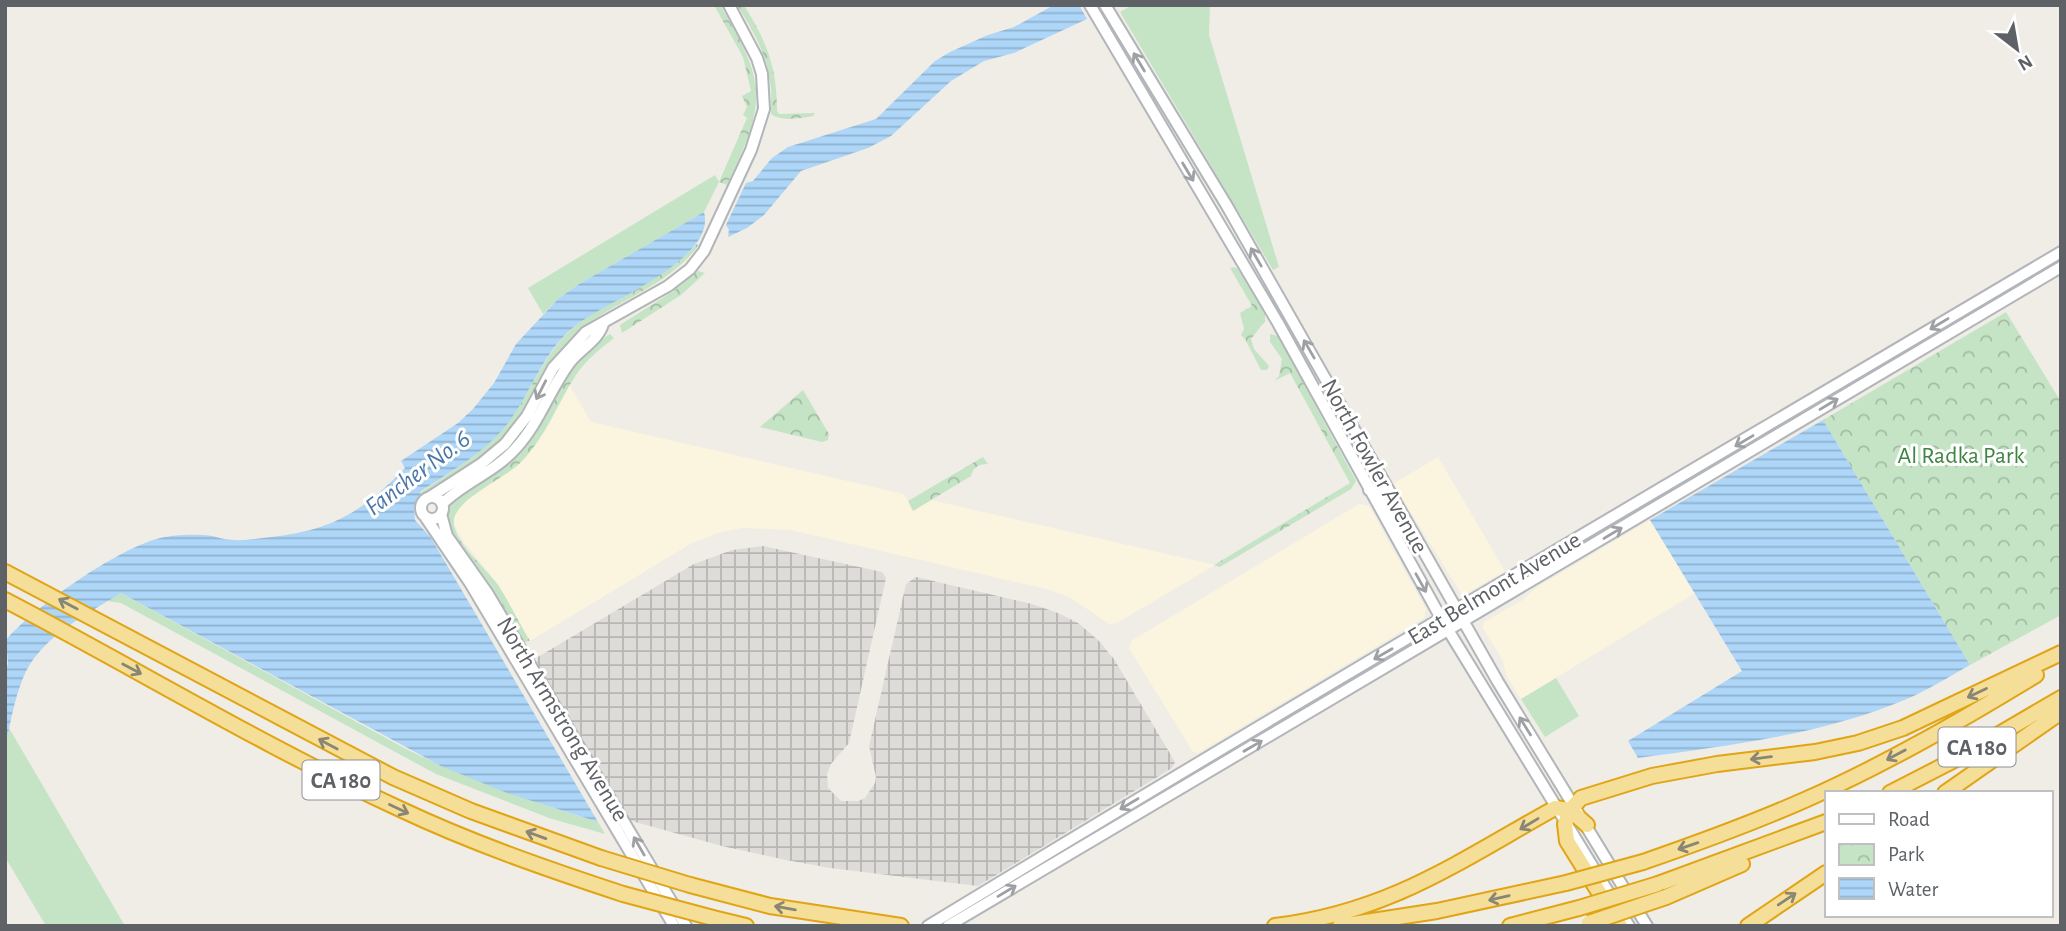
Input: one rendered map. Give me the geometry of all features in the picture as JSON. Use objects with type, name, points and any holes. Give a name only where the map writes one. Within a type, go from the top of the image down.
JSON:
[{"type":"highway","name":"CA 180","points":[[5,572],[274,715],[393,776],[471,811],[601,858],[690,885],[770,906],[901,926]]},
{"type":"highway","name":"CA 180","points":[[5,600],[13,608],[72,636],[303,761],[400,809],[511,856],[623,894],[746,926]]},
{"type":"highway","points":[[1275,926],[1334,915],[1393,896],[1566,812],[1581,798],[1652,776],[1858,743],[1903,728],[2061,653]]},
{"type":"highway","name":"CA 180","points":[[1340,926],[1437,911],[1566,883],[1643,862],[1739,828],[1844,782],[1969,715],[2061,659]]},
{"type":"highway","name":"CA 180","points":[[1894,791],[1960,757],[2061,698]]},
{"type":"highway","points":[[1948,791],[2061,712]]},
{"type":"highway","points":[[1566,812],[1587,825]]},
{"type":"highway","points":[[1566,812],[1567,841],[1620,926]]},
{"type":"highway","points":[[1510,926],[1658,884],[1825,822]]},
{"type":"highway","points":[[1585,924],[1666,897],[1753,859],[1810,829]]},
{"type":"highway","points":[[1748,926],[1825,874]]},
{"type":"street","points":[[603,324],[601,332],[570,362],[538,418],[516,448],[433,519],[426,518],[421,512],[421,505],[505,444],[527,416],[562,356],[586,332],[675,282],[699,259],[758,135],[764,98],[762,74],[757,58],[729,5]]},
{"type":"street","name":"North Fowler Avenue","points":[[1105,5],[1194,151],[1458,610],[1629,926]]},
{"type":"street","name":"North Fowler Avenue","points":[[1092,9],[1278,323],[1442,620],[1566,812]]},
{"type":"street","points":[[1141,92],[1152,95],[1175,134],[1194,151]]},
{"type":"street","name":"East Belmont Avenue","points":[[928,926],[1187,768],[1442,620],[2061,252]]},
{"type":"street","points":[[1972,320],[1972,312],[2014,287],[2035,267]]},
{"type":"street","name":"East Belmont Avenue","points":[[948,926],[2061,267]]},
{"type":"street","points":[[1369,490],[1377,489],[1406,534],[1420,546]]},
{"type":"street","points":[[430,497],[439,499],[442,509]]},
{"type":"street","name":"North Armstrong Avenue","points":[[442,509],[447,536],[482,585],[686,926]]},
{"type":"street","name":"North Armstrong Avenue","points":[[426,518],[470,583],[674,926]]},
{"type":"street","points":[[1587,825],[1647,926]]},
{"type":"shaded area","points":[[570,386],[591,422],[904,494],[913,510],[931,500],[1215,565],[1117,623],[1109,624],[1071,598],[1050,590],[791,530],[743,528],[721,532],[692,543],[530,641],[497,583],[463,541],[454,525],[454,516],[465,502],[518,465],[545,431]]},
{"type":"shaded area","points":[[1438,457],[1505,571],[1466,594],[1461,593],[1393,484]]},
{"type":"shaded area","points":[[1359,504],[1369,506],[1426,609],[1424,618],[1198,753],[1193,752],[1129,648],[1131,641]]},
{"type":"shaded area","points":[[1650,520],[1695,593],[1521,699],[1483,628],[1484,622]]},
{"type":"shaded area","points":[[763,546],[882,572],[886,578],[849,743],[831,764],[827,774],[828,788],[841,801],[858,801],[865,798],[875,783],[869,746],[906,584],[916,577],[1032,604],[1078,623],[1098,640],[1114,659],[1175,762],[1172,768],[978,886],[830,868],[781,859],[628,820],[536,664],[538,657],[694,564],[732,550]]},
{"type":"green space","points":[[714,5],[720,5],[747,55],[754,75],[756,94],[755,113],[749,133],[727,185],[719,182],[747,118],[743,115],[747,107],[742,96],[751,91],[743,57]]},
{"type":"green space","points":[[737,5],[744,5],[765,43],[773,68],[779,114],[815,113],[813,116],[786,119],[771,114],[771,85],[765,60]]},
{"type":"green space","points":[[1132,5],[1210,5],[1209,35],[1279,267],[1273,270],[1120,12]]},
{"type":"green space","points":[[715,175],[719,182],[704,212],[579,284],[543,314],[528,288]]},
{"type":"green space","points":[[699,245],[671,273],[605,312],[574,336],[558,355],[511,430],[489,452],[421,496],[420,493],[467,461],[498,434],[516,411],[547,358],[566,334],[593,313],[670,267]]},
{"type":"green space","points":[[1230,268],[1238,269],[1265,314],[1265,321],[1251,339],[1254,349],[1269,366],[1267,370],[1261,370],[1241,335],[1244,329],[1240,313],[1252,306]]},
{"type":"green space","points":[[698,271],[705,273],[681,295],[622,333],[620,325],[672,292]]},
{"type":"green space","name":"Al Radka Park","points":[[2006,312],[2061,402],[2061,615],[1970,665],[1823,420]]},
{"type":"green space","points":[[610,334],[614,338],[580,370],[536,445],[511,471],[468,500],[455,516],[454,525],[461,541],[502,592],[530,641],[524,642],[486,581],[448,529],[448,509],[452,501],[461,494],[499,471],[516,457],[542,422],[573,368],[596,343]]},
{"type":"green space","points":[[1270,334],[1278,336],[1356,481],[1351,489],[1220,567],[1214,565],[1350,483],[1290,373],[1274,381],[1279,376],[1282,359],[1270,342]]},
{"type":"green space","points":[[803,390],[829,434],[828,440],[822,442],[760,427]]},
{"type":"green space","points":[[983,457],[988,464],[977,467],[971,476],[913,511],[908,501]]},
{"type":"green space","points":[[121,593],[406,749],[501,789],[598,822],[605,834],[549,818],[436,774],[121,603],[107,601]]},
{"type":"green space","points":[[1556,678],[1579,716],[1545,737],[1521,699]]},
{"type":"green space","points":[[9,728],[125,926],[46,926],[5,857],[5,748]]},
{"type":"water","points":[[1054,5],[1079,5],[1087,19],[1014,53],[984,61],[951,81],[891,136],[868,148],[801,171],[764,215],[747,228],[728,237],[729,230],[726,225],[746,183],[753,181],[772,158],[788,147],[876,119],[935,61],[988,35],[1014,27]]},
{"type":"water","name":"Fancher No. 6","points":[[704,212],[704,229],[694,246],[658,276],[579,323],[567,333],[548,357],[517,410],[499,434],[467,461],[420,492],[421,496],[414,507],[415,520],[431,538],[598,822],[507,793],[441,766],[121,593],[52,639],[30,664],[17,695],[5,748],[5,670],[8,664],[6,640],[36,611],[100,566],[142,544],[160,538],[207,535],[230,540],[253,539],[293,534],[329,524],[345,516],[375,496],[405,468],[401,461],[458,423],[473,409],[494,383],[516,344],[558,299],[579,284]]},
{"type":"water","points":[[1823,420],[1970,665],[1909,698],[1843,721],[1776,737],[1638,758],[1628,741],[1742,671],[1650,520]]}]
